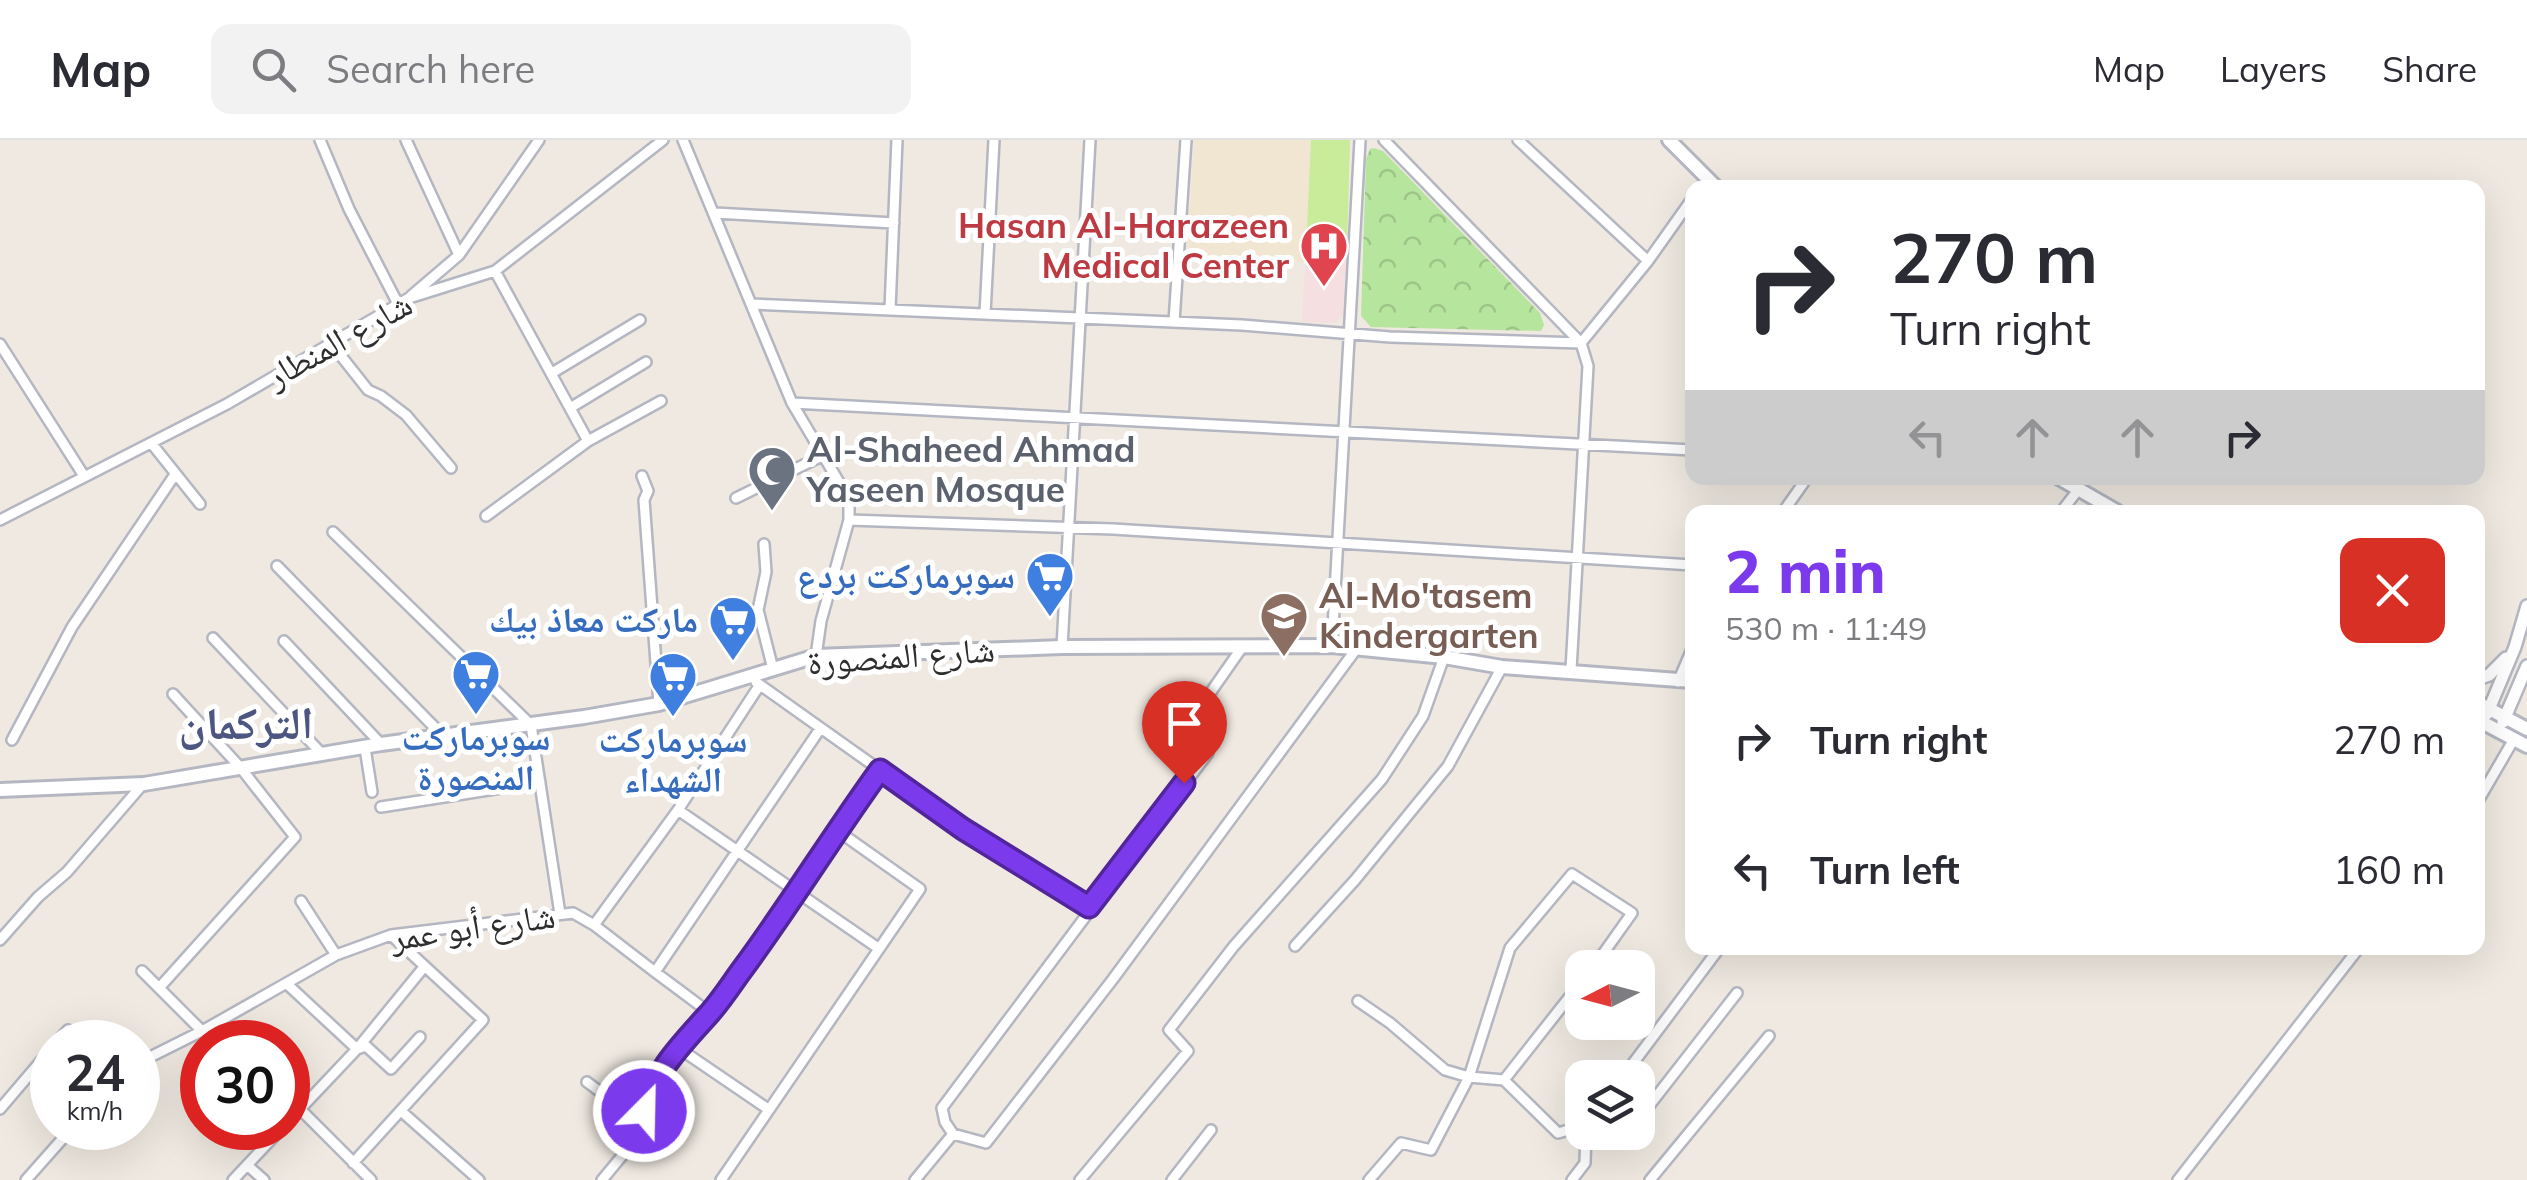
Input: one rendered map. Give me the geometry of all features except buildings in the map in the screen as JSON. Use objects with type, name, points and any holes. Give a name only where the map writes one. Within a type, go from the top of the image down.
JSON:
[{"type":"main road","points":[[1668,140],[1704,180]]},
{"type":"main road","points":[[2070,485],[2105,505]]},
{"type":"main road","name":"شارع المنصورة","points":[[0,790],[144,784],[381,744],[659,704],[755,680],[773,668],[816,656],[1062,647],[1332,646],[1444,656],[1502,667],[1685,682]]},
{"type":"main road","points":[[2485,716],[2527,729]]},
{"type":"main road","points":[[2502,724],[2514,739],[2527,746]]},
{"type":"street","points":[[320,140],[349,209],[398,304]]},
{"type":"street","points":[[406,140],[459,255]]},
{"type":"street","points":[[409,298],[459,255],[539,140]]},
{"type":"street","name":"شارع المنطار","points":[[0,520],[152,444],[409,298],[495,271],[663,140]]},
{"type":"street","points":[[683,140],[792,403],[849,499],[849,520],[816,656]]},
{"type":"street","points":[[884,140],[897,140],[890,309]]},
{"type":"street","points":[[985,314],[994,140]]},
{"type":"street","points":[[1062,647],[1090,140]]},
{"type":"street","points":[[1174,322],[1186,140]]},
{"type":"street","points":[[1332,646],[1360,140]]},
{"type":"street","points":[[1384,140],[1581,343],[1588,366],[1571,670]]},
{"type":"street","points":[[1518,140],[1648,262]]},
{"type":"street","points":[[1581,343],[1648,262],[1685,209]]},
{"type":"street","points":[[715,213],[894,223]]},
{"type":"street","points":[[495,271],[588,441]]},
{"type":"street","points":[[752,304],[1581,343]]},
{"type":"street","points":[[552,373],[640,320]]},
{"type":"street","points":[[330,342],[368,390],[406,415],[451,468]]},
{"type":"street","points":[[0,344],[84,476]]},
{"type":"street","points":[[570,408],[646,362]]},
{"type":"street","points":[[486,516],[588,441],[662,401]]},
{"type":"street","points":[[792,403],[1685,450]]},
{"type":"street","points":[[152,444],[200,504]]},
{"type":"street","points":[[736,498],[822,456]]},
{"type":"street","points":[[12,740],[72,626],[174,476]]},
{"type":"street","points":[[642,476],[648,491],[644,500],[659,704]]},
{"type":"street","points":[[2067,505],[2078,490]]},
{"type":"street","points":[[849,520],[1068,528],[1685,565]]},
{"type":"street","points":[[332,532],[531,724],[560,914]]},
{"type":"street","points":[[764,544],[766,572],[758,610],[773,668]]},
{"type":"street","points":[[276,566],[444,737]]},
{"type":"street","points":[[2485,708],[2515,647],[2527,606]]},
{"type":"street","points":[[213,638],[322,754]]},
{"type":"street","points":[[284,641],[381,744]]},
{"type":"street","points":[[1243,646],[1199,709],[1207,728],[1208,752],[942,1108],[953,1134],[986,1143],[1113,979],[1357,648]]},
{"type":"street","points":[[2485,675],[2494,672],[2515,647]]},
{"type":"street","points":[[1080,1180],[1188,1051],[1169,1030],[1194,996],[1382,779],[1424,716],[1444,656]]},
{"type":"street","points":[[1295,946],[1448,766],[1502,667]]},
{"type":"street","points":[[2502,724],[2527,672]]},
{"type":"street","points":[[594,925],[678,810],[755,680],[963,829],[1089,907]]},
{"type":"street","points":[[159,988],[295,837],[240,767],[173,694]]},
{"type":"street","points":[[655,972],[820,729]]},
{"type":"street","points":[[2485,790],[2514,739]]},
{"type":"street","points":[[365,748],[372,792]]},
{"type":"street","points":[[608,1178],[636,1139],[650,1088],[676,1046],[710,1013],[880,770]]},
{"type":"street","points":[[381,807],[540,782]]},
{"type":"street","points":[[0,940],[38,896],[67,872],[144,784]]},
{"type":"street","points":[[678,810],[878,948]]},
{"type":"street","points":[[721,1180],[920,889],[838,831]]},
{"type":"street","points":[[1368,1180],[1402,1143],[1430,1150],[1469,1077],[1510,948],[1572,874],[1632,913],[1605,950]]},
{"type":"street","points":[[301,901],[336,955]]},
{"type":"street","name":"شارع أبو عمر","points":[[222,1020],[336,955],[392,936],[572,913],[594,925],[710,1013]]},
{"type":"street","points":[[353,1163],[483,1020],[392,936]]},
{"type":"street","points":[[1636,1060],[1714,955]]},
{"type":"street","points":[[2178,1180],[2354,955]]},
{"type":"street","points":[[310,1098],[357,1049],[424,967]]},
{"type":"street","points":[[142,971],[191,1020]]},
{"type":"street","points":[[287,984],[357,1049]]},
{"type":"street","points":[[1655,1098],[1737,993]]},
{"type":"street","points":[[1358,1000],[1445,1070],[1504,1080],[1558,1133],[1565,1132]]},
{"type":"street","points":[[1504,1080],[1565,1003]]},
{"type":"street","points":[[1650,1180],[1770,1036]]},
{"type":"street","points":[[357,1049],[366,1046],[391,1069],[420,1038]]},
{"type":"street","points":[[676,1046],[768,1108]]},
{"type":"street","points":[[0,1109],[30,1074]]},
{"type":"street","points":[[587,1082],[642,1122]]},
{"type":"street","points":[[402,1111],[479,1180]]},
{"type":"street","points":[[310,1119],[371,1180]]},
{"type":"street","points":[[1172,1180],[1211,1130]]},
{"type":"street","points":[[915,1180],[953,1134]]},
{"type":"street","points":[[26,1180],[53,1150]]},
{"type":"street","points":[[233,1180],[261,1150]]},
{"type":"street","points":[[1572,1180],[1585,1162],[1585,1150]]},
{"type":"street","points":[[247,1165],[264,1180]]},
{"type":"shaded area","points":[[1194,140],[1311,140],[1305,262],[1187,256]]},
{"type":"shaded area","name":"Hasan Al-Harazeen Medical Center","points":[[1306,248],[1347,249],[1343,316],[1334,323],[1302,322]]},
{"type":"green space","points":[[1311,140],[1350,140],[1347,249],[1306,248]]},
{"type":"green space","points":[[1374,148],[1383,151],[1540,313],[1544,325],[1541,331],[1371,327],[1361,316],[1366,159]]},
{"type":"place","name":"Hasan Al-Harazeen Medical Center","points":[[1324,288]]},
{"type":"place","name":"Al-Shaheed Ahmad Yaseen Mosque","points":[[772,512]]},
{"type":"place","name":"سوبرماركت بردع","points":[[1050,618]]},
{"type":"place","name":"Al-Mo'tasem Kindergarten","points":[[1284,658]]},
{"type":"place","name":"ماركت معاذ بيك","points":[[733,662]]},
{"type":"place","name":"سوبرماركت المنصورة","points":[[476,716]]},
{"type":"place","name":"سوبرماركت الشهداء","points":[[673,718]]},
{"type":"district","name":"التركمان","points":[[246,723]]},
{"type":"route","points":[[644,1111],[650,1088],[676,1046],[710,1013],[880,770],[963,829],[1089,907],[1184,783]]}]
